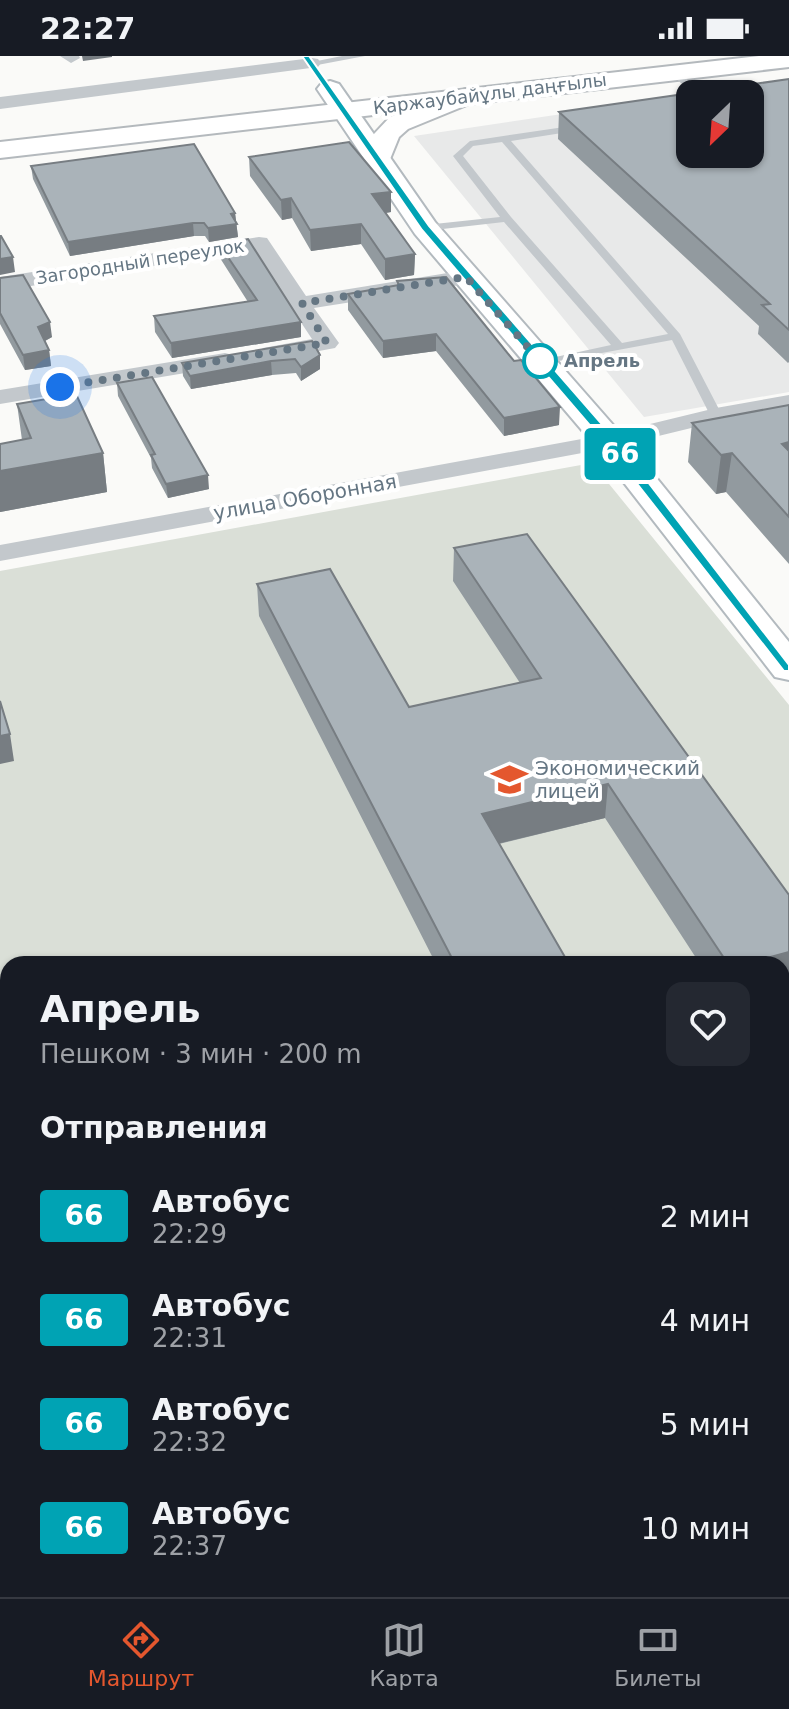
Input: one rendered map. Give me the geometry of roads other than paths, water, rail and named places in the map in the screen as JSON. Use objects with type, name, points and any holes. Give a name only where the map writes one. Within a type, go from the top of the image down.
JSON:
[{"type":"main road","name":"Қаржаубайұлы даңғылы","points":[[0,129],[323,80],[624,56]]},
{"type":"main road","name":"Қаржаубайұлы даңғылы","points":[[0,150],[323,80],[465,97],[789,60]]},
{"type":"main road","points":[[323,80],[425,228],[609,441],[789,668]]},
{"type":"main road","points":[[378,158],[387,134],[399,123],[465,97]]},
{"type":"street","points":[[0,103],[323,80]]},
{"type":"street","name":"Загородный переулок","points":[[0,284],[259,243],[327,343],[0,397]]},
{"type":"street","points":[[302,303],[466,277]]},
{"type":"street","name":"улица Оборонная","points":[[0,553],[609,441],[716,415],[789,402]]},
{"type":"lane","points":[[323,80],[361,56]]},
{"type":"lane","points":[[675,73],[683,80]]},
{"type":"lane","points":[[597,125],[470,144],[458,156],[507,219],[618,346]]},
{"type":"lane","points":[[504,139],[676,336],[716,415]]},
{"type":"lane","points":[[425,228],[507,219]]},
{"type":"lane","points":[[541,363],[676,336]]},
{"type":"place","name":"Апрель","points":[[540,361]]},
{"type":"place","name":"Экономический лицей","points":[[509,779]]}]
